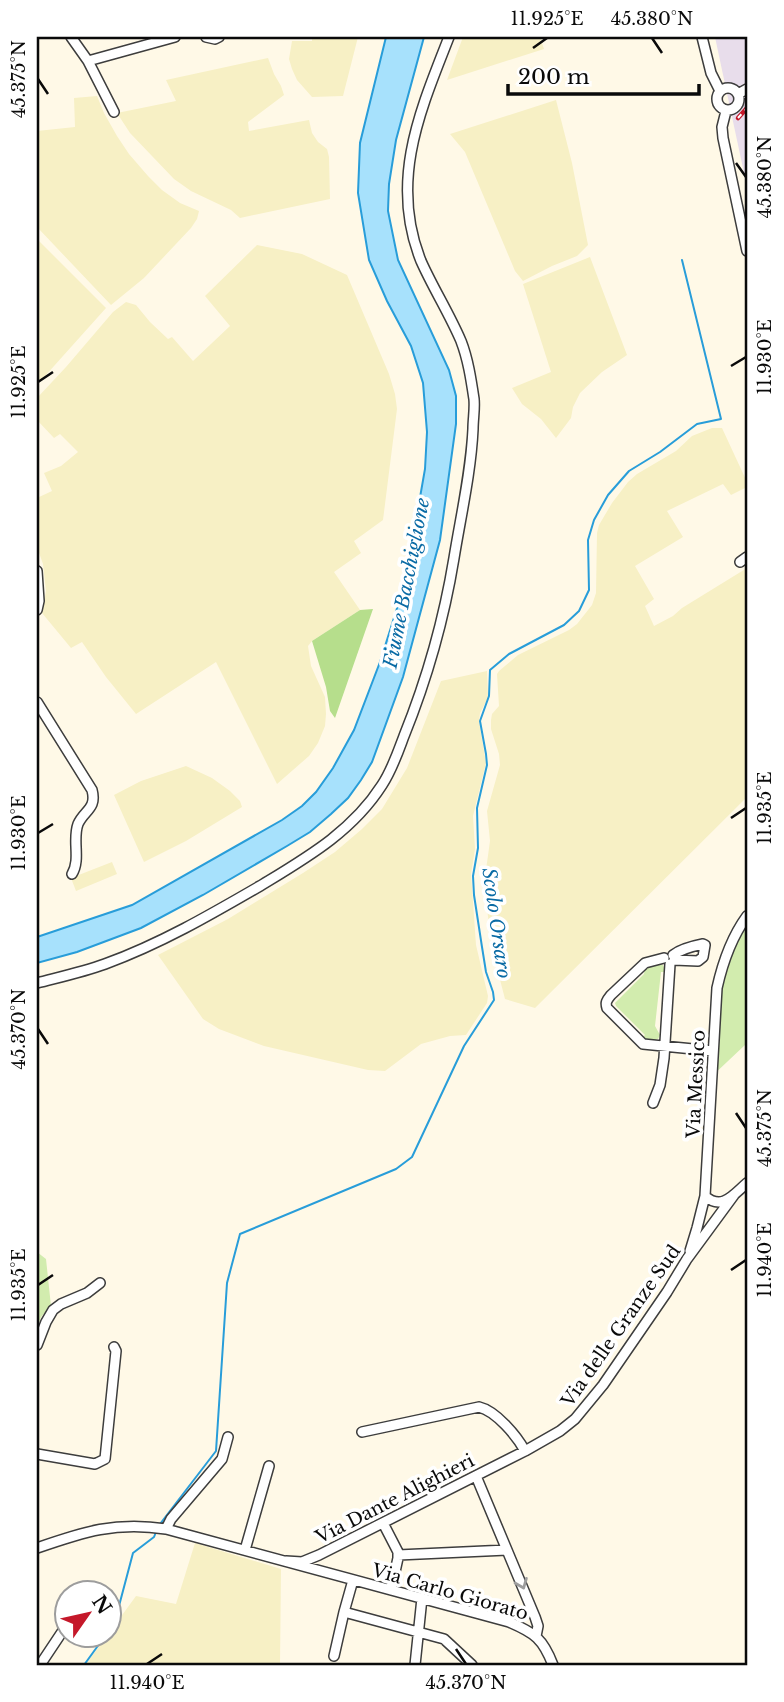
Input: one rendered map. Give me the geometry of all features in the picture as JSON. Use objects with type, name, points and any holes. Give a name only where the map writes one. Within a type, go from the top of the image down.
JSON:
[{"type":"street","points":[[71,37],[88,61],[114,112]]},
{"type":"street","points":[[88,61],[175,37]]},
{"type":"street","points":[[206,37],[219,37]]},
{"type":"street","points":[[37,983],[78,973],[138,950],[221,908],[302,861],[341,833],[359,816],[393,765],[431,658],[450,580],[469,466],[474,416],[469,370],[461,342],[421,260],[411,229],[407,199],[411,146],[449,37]]},
{"type":"street","points":[[702,37],[712,74],[720,91],[716,101],[719,107],[726,111],[734,109],[739,103],[738,94],[730,88],[720,91]]},
{"type":"street","points":[[738,94],[747,89]]},
{"type":"street","points":[[726,111],[722,127],[723,138],[747,251]]},
{"type":"street","points":[[37,571],[37,610]]},
{"type":"street","points":[[37,702],[92,790],[94,799],[92,806],[79,822],[74,838],[76,864],[72,874]]},
{"type":"street","name":"Via Messico","points":[[687,1259],[705,1196],[717,988],[729,946],[747,916]]},
{"type":"street","points":[[653,1103],[660,1085],[665,1046],[670,959],[645,963],[611,995],[606,1004],[607,1008],[643,1044],[665,1046],[713,1051]]},
{"type":"street","name":"Via delle Granze Sud","points":[[520,1453],[560,1431],[575,1419],[603,1385],[687,1259],[734,1195],[747,1183]]},
{"type":"street","points":[[705,1196],[715,1203],[734,1195]]},
{"type":"street","points":[[37,1345],[52,1310],[87,1293],[100,1283]]},
{"type":"street","points":[[37,1454],[95,1464],[105,1459],[116,1351],[114,1347]]},
{"type":"street","points":[[362,1432],[479,1407],[491,1412],[519,1440],[520,1453]]},
{"type":"street","points":[[161,1528],[222,1459],[228,1437]]},
{"type":"street","name":"Via Dante Alighieri","points":[[286,1561],[307,1561],[520,1453]]},
{"type":"street","points":[[245,1550],[269,1466]]},
{"type":"street","points":[[476,1476],[538,1626],[536,1636]]},
{"type":"street","points":[[383,1523],[398,1555],[391,1590]]},
{"type":"street","name":"Via Carlo Giorato","points":[[37,1548],[108,1527],[132,1525],[161,1528],[509,1622],[536,1636],[543,1643],[553,1665]]},
{"type":"street","points":[[398,1555],[507,1550]]},
{"type":"street","points":[[319,1555],[316,1563],[321,1572]]},
{"type":"street","name":"Via Carlo Giorato","points":[[307,1561],[321,1572]]},
{"type":"street","points":[[334,1656],[353,1580]]},
{"type":"street","points":[[415,1665],[422,1598]]},
{"type":"street","points":[[344,1612],[444,1639],[472,1665]]},
{"type":"street","points":[[40,1665],[52,1647]]},
{"type":"street","points":[[458,1665],[460,1655]]},
{"type":"shaded area","points":[[312,37],[358,37],[343,96],[312,97],[297,80],[289,59],[292,41],[312,41]]},
{"type":"shaded area","points":[[463,37],[540,37],[544,49],[447,80]]},
{"type":"shaded area","points":[[715,37],[747,37],[747,187],[722,70]]},
{"type":"shaded area","points":[[268,58],[284,95],[248,122],[249,131],[309,120],[312,133],[327,149],[330,199],[240,218],[231,210],[191,191],[174,179],[130,133],[117,113],[176,101],[166,80]]},
{"type":"shaded area","points":[[97,96],[117,136],[148,176],[180,203],[199,211],[191,228],[144,278],[111,305],[37,227],[37,131],[75,127],[74,98]]},
{"type":"shaded area","points":[[556,100],[588,245],[577,256],[523,281],[515,271],[465,152],[450,134]]},
{"type":"shaded area","points":[[37,239],[106,308],[37,385]]},
{"type":"shaded area","points":[[257,245],[302,254],[347,275],[389,374],[397,409],[383,520],[354,541],[361,553],[334,572],[360,610],[308,646],[311,666],[325,697],[325,726],[309,756],[277,784],[216,662],[136,714],[82,642],[71,648],[42,613],[46,591],[43,564],[37,547],[37,498],[52,491],[44,473],[61,466],[78,452],[60,434],[54,438],[37,420],[37,398],[113,312],[126,302],[136,305],[168,339],[172,337],[193,361],[230,326],[205,296]]},
{"type":"shaded area","points":[[590,257],[627,355],[602,372],[580,393],[571,418],[556,438],[541,419],[522,404],[512,388],[551,372],[523,284]]},
{"type":"shaded area","points":[[712,428],[722,428],[747,487],[731,495],[723,484],[667,511],[683,537],[635,566],[654,599],[645,606],[654,626],[747,568],[747,797],[535,1008],[505,999],[492,949],[484,884],[490,841],[487,811],[500,765],[491,729],[492,714],[499,706],[497,674],[518,655],[569,630],[592,605],[596,593],[599,525],[628,482],[676,451],[692,436]]},
{"type":"shaded area","points":[[487,671],[488,698],[479,721],[486,763],[473,816],[475,849],[471,874],[476,945],[488,996],[487,1003],[466,1035],[450,1036],[421,1044],[385,1071],[368,1070],[264,1046],[219,1029],[203,1019],[158,955],[228,919],[303,873],[335,852],[362,829],[382,809],[407,768],[441,681]]},
{"type":"shaded area","points":[[186,766],[212,778],[230,791],[242,807],[186,841],[144,862],[114,795],[141,781]]},
{"type":"shaded area","points":[[112,862],[117,874],[76,891],[71,878]]},
{"type":"shaded area","points":[[195,1543],[281,1569],[280,1665],[85,1665],[96,1650],[122,1650],[122,1615],[136,1596],[176,1604]]},
{"type":"green space","points":[[373,609],[335,718],[330,711],[326,687],[312,641],[360,610]]},
{"type":"green space","points":[[747,914],[745,1045],[710,1078],[715,988]]},
{"type":"green space","points":[[657,963],[663,965],[666,972],[661,972],[655,1026],[660,1035],[652,1041],[642,1038],[645,1035],[615,1003],[644,974],[645,968]]},
{"type":"green space","points":[[37,1252],[46,1259],[51,1306],[41,1317],[37,1328]]},
{"type":"water","name":"Fiume Bacchiglione","points":[[386,37],[424,37],[396,140],[388,211],[398,260],[449,370],[456,396],[456,424],[440,540],[403,677],[372,762],[348,798],[310,832],[287,846],[141,928],[77,952],[37,963],[37,937],[132,905],[302,806],[333,768],[354,730],[380,662],[405,583],[425,469],[427,432],[423,383],[411,346],[369,260],[358,193],[360,143]]},
{"type":"waterway","name":"Scolo Orsaro","points":[[160,1524],[216,1451],[227,1283],[240,1234],[396,1169],[412,1157],[464,1046],[494,1000],[486,972],[473,876],[478,848],[477,808],[487,765],[480,721],[489,696],[490,670],[509,654],[564,625],[579,611],[589,590],[588,540],[594,520],[608,495],[629,471],[697,424],[721,419],[682,260]]},
{"type":"waterway","name":"Scolo Orsaro","points":[[122,1595],[133,1553],[154,1537],[156,1532]]},
{"type":"waterway","name":"Scolo Orsaro","points":[[84,1665],[95,1650]]},
{"type":"railway","points":[[738,118],[747,108]]}]
